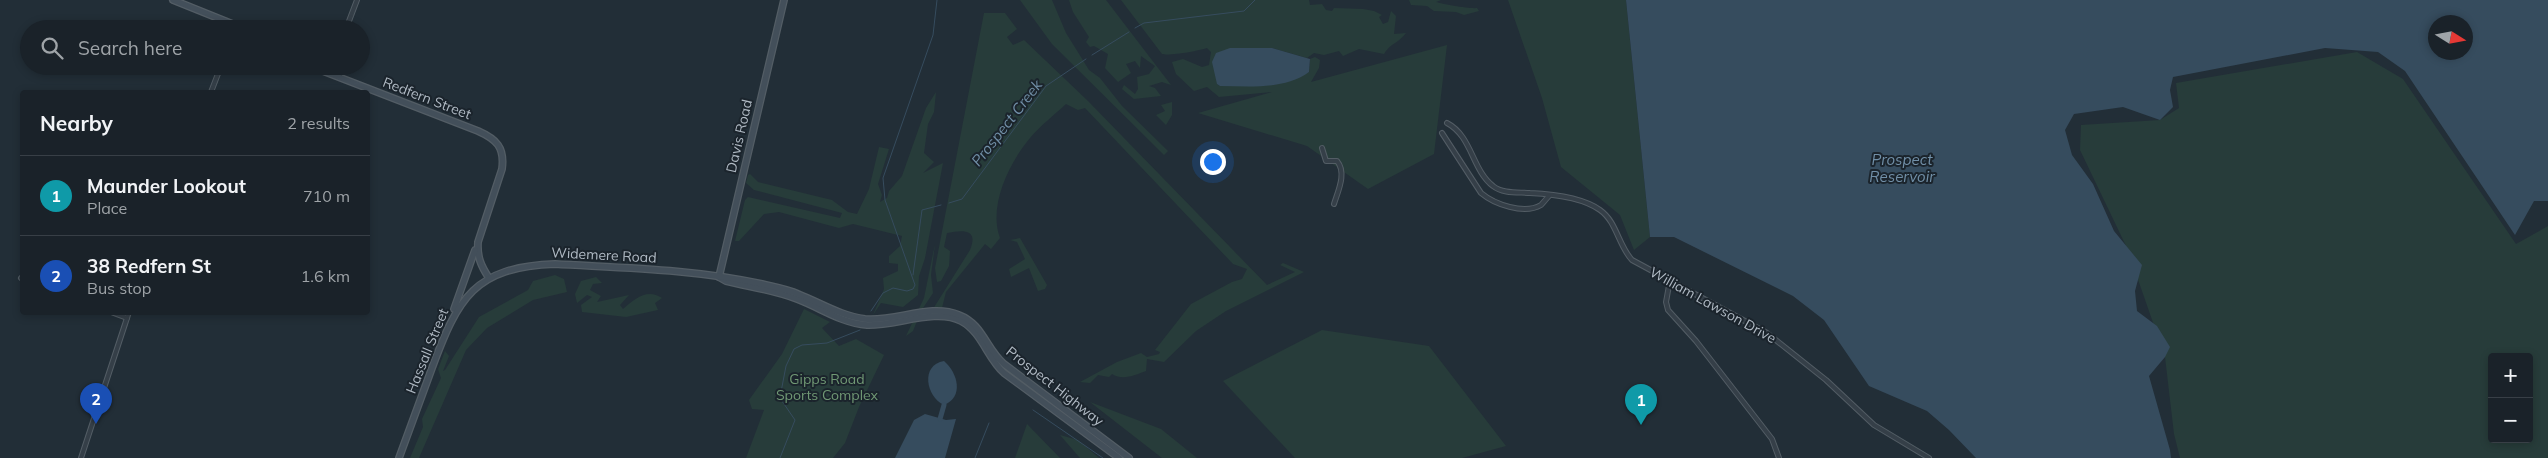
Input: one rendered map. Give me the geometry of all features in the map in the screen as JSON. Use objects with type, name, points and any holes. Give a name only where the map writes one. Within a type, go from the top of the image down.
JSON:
[{"type":"main road","points":[[174,0],[223,20]]},
{"type":"main road","name":"Davis Road","points":[[719,277],[784,0]]},
{"type":"main road","name":"Redfern Street","points":[[332,75],[491,137],[502,150],[502,168],[478,242]]},
{"type":"main road","points":[[478,242],[477,254],[480,265],[489,278]]},
{"type":"main road","points":[[447,328],[478,242]]},
{"type":"main road","name":"Widemere Road","points":[[489,278],[516,267],[555,264],[684,272],[719,277],[726,282],[791,296],[839,316],[875,322],[903,319],[916,320]]},
{"type":"main road","name":"Hassall Street","points":[[399,458],[447,328],[459,305],[489,278]]},
{"type":"main road","name":"Prospect Highway","points":[[919,313],[947,311],[969,320],[984,335],[998,358],[1129,458]]},
{"type":"main road","name":"Widemere Road","points":[[903,319],[919,313]]},
{"type":"main road","name":"Prospect Highway","points":[[916,320],[941,316],[964,323],[979,338],[998,368],[1119,458]]},
{"type":"street","points":[[349,20],[357,0]]},
{"type":"street","points":[[212,90],[218,75]]},
{"type":"street","name":"William Lawson Drive","points":[[1447,123],[1459,132],[1492,185],[1508,192],[1576,199],[1598,208],[1610,220],[1622,246],[1632,260],[1774,337],[1826,380],[1874,425],[1929,458]]},
{"type":"street","points":[[1442,133],[1481,193],[1488,199],[1521,208],[1540,205],[1548,196]]},
{"type":"street","points":[[1322,148],[1326,161],[1337,161],[1340,165],[1342,176],[1334,204]]},
{"type":"street","points":[[1670,280],[1666,302],[1668,310],[1696,341],[1772,439],[1779,458]]},
{"type":"street","points":[[119,315],[127,318]]},
{"type":"street","points":[[81,458],[128,315]]},
{"type":"green space","points":[[1020,0],[1052,0],[1066,33],[1089,70],[1100,78],[1122,106],[1168,151],[1164,155],[1052,44]]},
{"type":"green space","points":[[1069,0],[1106,0],[1171,85],[1162,82],[1149,86],[1155,88],[1161,96],[1134,99],[1122,89],[1124,85],[1135,94],[1138,89],[1137,77],[1149,74],[1155,66],[1141,56],[1140,68],[1135,61],[1126,64],[1131,73],[1118,82],[1105,68],[1108,54],[1094,46],[1090,47],[1086,42],[1089,37],[1073,12]]},
{"type":"green space","points":[[1121,0],[1309,0],[1310,5],[1322,4],[1326,10],[1332,11],[1334,8],[1374,11],[1382,15],[1379,17],[1383,24],[1388,22],[1391,11],[1396,16],[1394,34],[1406,33],[1384,54],[1359,49],[1343,56],[1339,51],[1324,55],[1314,53],[1307,58],[1272,48],[1217,84],[1220,86],[1274,85],[1309,72],[1310,59],[1315,57],[1320,60],[1319,68],[1311,82],[1447,45],[1434,154],[1368,189],[1307,146],[1198,113],[1272,92],[1219,97],[1207,87],[1194,91],[1176,74],[1172,62],[1183,59],[1202,67],[1209,65],[1211,52],[1207,48],[1184,53],[1162,54]]},
{"type":"green space","points":[[1409,0],[1441,0],[1436,2],[1477,8],[1479,11],[1464,15],[1456,12],[1434,11],[1427,6],[1411,5]]},
{"type":"green space","points":[[1508,0],[1626,0],[1650,237],[1634,250],[1620,215],[1561,167],[1542,98]]},
{"type":"green space","points":[[984,13],[1005,13],[1017,29],[1007,37],[1013,45],[1024,40],[1088,101],[1267,285],[1295,272],[1280,265],[1283,263],[1304,272],[1226,311],[1196,331],[1164,362],[1147,359],[1146,371],[1125,377],[1112,374],[1109,377],[1098,375],[1090,383],[1080,382],[1117,362],[1141,353],[1147,357],[1159,354],[1160,352],[1155,350],[1191,304],[1232,282],[1242,279],[1247,269],[1233,264],[1085,108],[1078,110],[1066,104],[1030,138],[1008,172],[999,199],[997,212],[997,226],[1000,238],[991,249],[985,244],[946,292],[942,308],[933,309],[970,250],[972,243],[971,234],[968,232],[947,233],[944,247],[950,251],[949,266],[941,281],[937,282],[935,268]]},
{"type":"green space","points":[[2357,52],[2403,79],[2516,244],[2548,226],[2548,458],[2180,458],[2174,434],[2165,357],[2127,248],[2080,150],[2081,125],[2160,120],[2179,108],[2176,83]]},
{"type":"green space","points":[[936,92],[934,112],[928,124],[924,153],[934,162],[923,173],[943,163],[925,258],[919,276],[918,295],[903,307],[881,303],[873,315],[884,289],[883,278],[898,271],[898,264],[889,263],[889,256],[900,246],[902,236],[853,224],[839,228],[779,212],[764,214],[739,241],[735,241],[745,200],[748,197],[840,218],[842,213],[754,190],[746,183],[750,174],[758,182],[832,200],[848,212],[857,214],[869,189],[879,147],[889,149],[878,184],[882,195],[880,202],[887,198],[889,191],[902,176],[926,108]]},
{"type":"green space","points":[[1172,102],[1172,115],[1166,125],[1156,115],[1165,111],[1161,105]]},
{"type":"green space","points":[[1020,238],[1047,285],[1045,289],[1038,291],[1029,268],[1011,277],[1009,269],[1025,259],[1017,242],[1010,240]]},
{"type":"green space","points":[[935,244],[931,275],[933,293],[921,311],[913,331],[906,336],[924,298]]},
{"type":"green space","points":[[555,275],[564,279],[567,292],[533,300],[487,328],[466,350],[419,458],[410,458],[423,427],[422,419],[441,378],[438,369],[445,351],[449,356],[443,371],[479,317],[528,290],[533,281]]},
{"type":"green space","points":[[596,277],[602,283],[593,284],[590,290],[601,296],[597,302],[629,295],[620,305],[623,309],[641,296],[651,294],[662,298],[655,303],[658,310],[626,317],[582,312],[581,305],[592,297],[587,295],[577,303],[575,294],[581,281]]},
{"type":"green space","name":"Gipps Road Sports Complex","points":[[804,309],[830,322],[822,328],[839,346],[856,339],[884,355],[859,407],[845,443],[833,458],[746,458],[764,410],[752,409],[749,400],[782,354]]},
{"type":"green space","points":[[1322,330],[1429,346],[1506,446],[1462,458],[1295,458],[1223,381]]},
{"type":"green space","points":[[1090,402],[1161,429],[1197,458],[1162,458]]},
{"type":"green space","points":[[1027,424],[1060,458],[1015,458]]},
{"type":"green space","points":[[1060,435],[1078,440],[1099,458],[1080,458]]},
{"type":"water","name":"Prospect Reservoir","points":[[1626,0],[2548,0],[2548,201],[2534,201],[2515,235],[2405,71],[2378,52],[2325,48],[2173,77],[2170,90],[2173,107],[2160,120],[2123,107],[2074,114],[2065,130],[2072,155],[2093,184],[2114,231],[2142,265],[2135,291],[2137,311],[2157,326],[2170,347],[2165,357],[2149,376],[2171,458],[1976,458],[1949,430],[1927,411],[1869,386],[1824,320],[1793,296],[1674,237],[1650,237]]},
{"type":"water","points":[[1230,48],[1272,48],[1310,59],[1309,72],[1289,82],[1266,86],[1220,86],[1217,84],[1212,62],[1216,53]]},
{"type":"water","points":[[944,361],[953,372],[957,384],[954,396],[944,405],[933,395],[928,382],[931,368]]},
{"type":"water","points":[[925,414],[946,420],[956,419],[945,458],[895,458],[914,420]]},
{"type":"waterway","points":[[871,311],[883,293],[893,288],[907,291],[913,289],[915,285],[885,200],[883,178],[933,35],[937,0]]},
{"type":"waterway","name":"Prospect Creek","points":[[1135,28],[1144,23],[1244,11],[1255,0]]},
{"type":"waterway","name":"Prospect Creek","points":[[1092,55],[1129,32]]},
{"type":"waterway","name":"Prospect Creek","points":[[949,203],[962,199],[1046,86],[1086,59]]},
{"type":"waterway","name":"Prospect Creek","points":[[913,275],[922,210],[941,205]]},
{"type":"waterway","name":"Prospect Creek","points":[[780,458],[795,420],[782,401],[781,392],[786,366],[794,349],[802,345],[827,343],[860,330]]},
{"type":"waterway","points":[[940,419],[944,405]]},
{"type":"waterway","points":[[1033,410],[1103,458]]},
{"type":"waterway","points":[[975,458],[989,423]]},
{"type":"place","name":"38 Redfern St","points":[[96,424]]},
{"type":"place","name":"Maunder Lookout","points":[[1641,425]]}]
